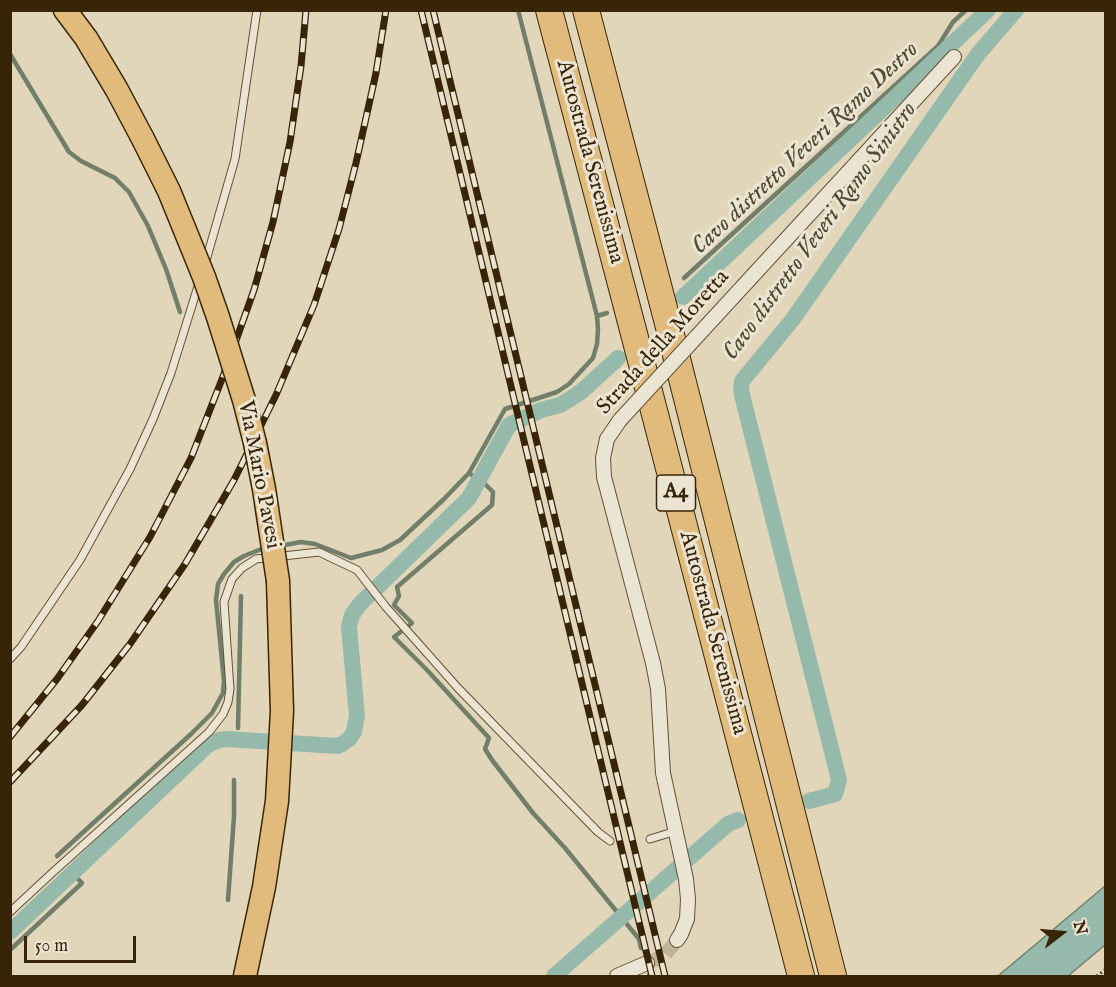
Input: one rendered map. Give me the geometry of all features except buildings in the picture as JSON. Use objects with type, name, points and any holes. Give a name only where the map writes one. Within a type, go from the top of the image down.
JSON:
[{"type":"highway","name":"Autostrada Serenissima","points":[[549,10],[801,976]]},
{"type":"highway","name":"Autostrada Serenissima","points":[[586,10],[673,342],[833,976]]},
{"type":"main road","name":"Via Mario Pavesi","points":[[65,10],[86,38],[117,90],[169,191],[204,277],[241,390],[264,489],[278,581],[281,672],[280,743],[277,801],[270,852],[245,976]]},
{"type":"street","name":"Strada della Moretta","points":[[677,940],[687,919],[686,879],[663,773],[658,689],[653,663],[604,477],[603,458],[607,439],[620,420],[954,57]]},
{"type":"street","points":[[617,976],[647,963]]},
{"type":"lane","points":[[10,659],[21,647],[68,578],[106,514],[130,470],[171,374],[188,324],[236,159],[257,10]]},
{"type":"lane","points":[[10,912],[209,732],[223,714],[230,688],[224,602],[232,579],[242,568],[256,559],[319,552],[357,570],[401,624],[466,696],[598,832],[610,841]]},
{"type":"lane","points":[[650,839],[676,831]]},
{"type":"path","points":[[1097,976],[1106,969]]},
{"type":"shaded area","points":[[1105,886],[1105,945],[1068,976],[998,976]]},
{"type":"waterway","points":[[279,546],[301,542],[315,544],[351,558],[382,550],[400,540],[469,473],[505,409],[557,392],[569,384],[593,358],[597,344],[597,316],[518,10]]},
{"type":"waterway","points":[[684,278],[938,46],[953,22],[966,10]]},
{"type":"waterway","name":"Cavo distretto Veveri Ramo Destro","points":[[683,297],[988,10]]},
{"type":"waterway","name":"Cavo distretto Veveri Ramo Sinistro","points":[[809,801],[835,794],[839,780],[743,399],[742,381],[793,319],[978,54],[1016,10]]},
{"type":"waterway","points":[[10,54],[69,152],[81,161],[115,178],[129,192],[148,226],[166,269],[180,312]]},
{"type":"waterway","points":[[597,316],[607,313]]},
{"type":"waterway","name":"Cavo distretto Veveri Ramo Destro","points":[[10,932],[209,744],[226,739],[337,746],[349,739],[354,732],[357,716],[349,627],[352,615],[360,604],[469,498],[509,425],[567,401],[582,391],[618,358]]},
{"type":"waterway","points":[[469,473],[493,492],[492,505],[397,587],[399,596],[394,605],[412,623],[394,637],[489,738],[485,749],[492,760],[533,813],[565,848],[639,939],[641,948]]},
{"type":"waterway","points":[[57,856],[212,713],[223,693],[224,681],[216,600],[218,584],[234,562],[265,549]]},
{"type":"waterway","points":[[238,728],[241,596]]},
{"type":"waterway","points":[[228,900],[234,780]]},
{"type":"waterway","name":"Cavo distretto Veveri Ramo Sinistro","points":[[554,976],[728,824],[738,820]]},
{"type":"waterway","points":[[10,950],[82,883],[76,877]]},
{"type":"tunnel","points":[[647,963],[664,956],[677,940]]},
{"type":"railway","points":[[10,737],[57,679],[98,621],[150,537],[191,458],[254,290],[273,222],[290,142],[306,10]]},
{"type":"railway","points":[[10,782],[82,705],[130,644],[185,564],[234,480],[276,395],[314,305],[339,229],[376,73],[386,10]]},
{"type":"railway","points":[[421,10],[652,976]]},
{"type":"railway","points":[[433,10],[665,976]]}]
